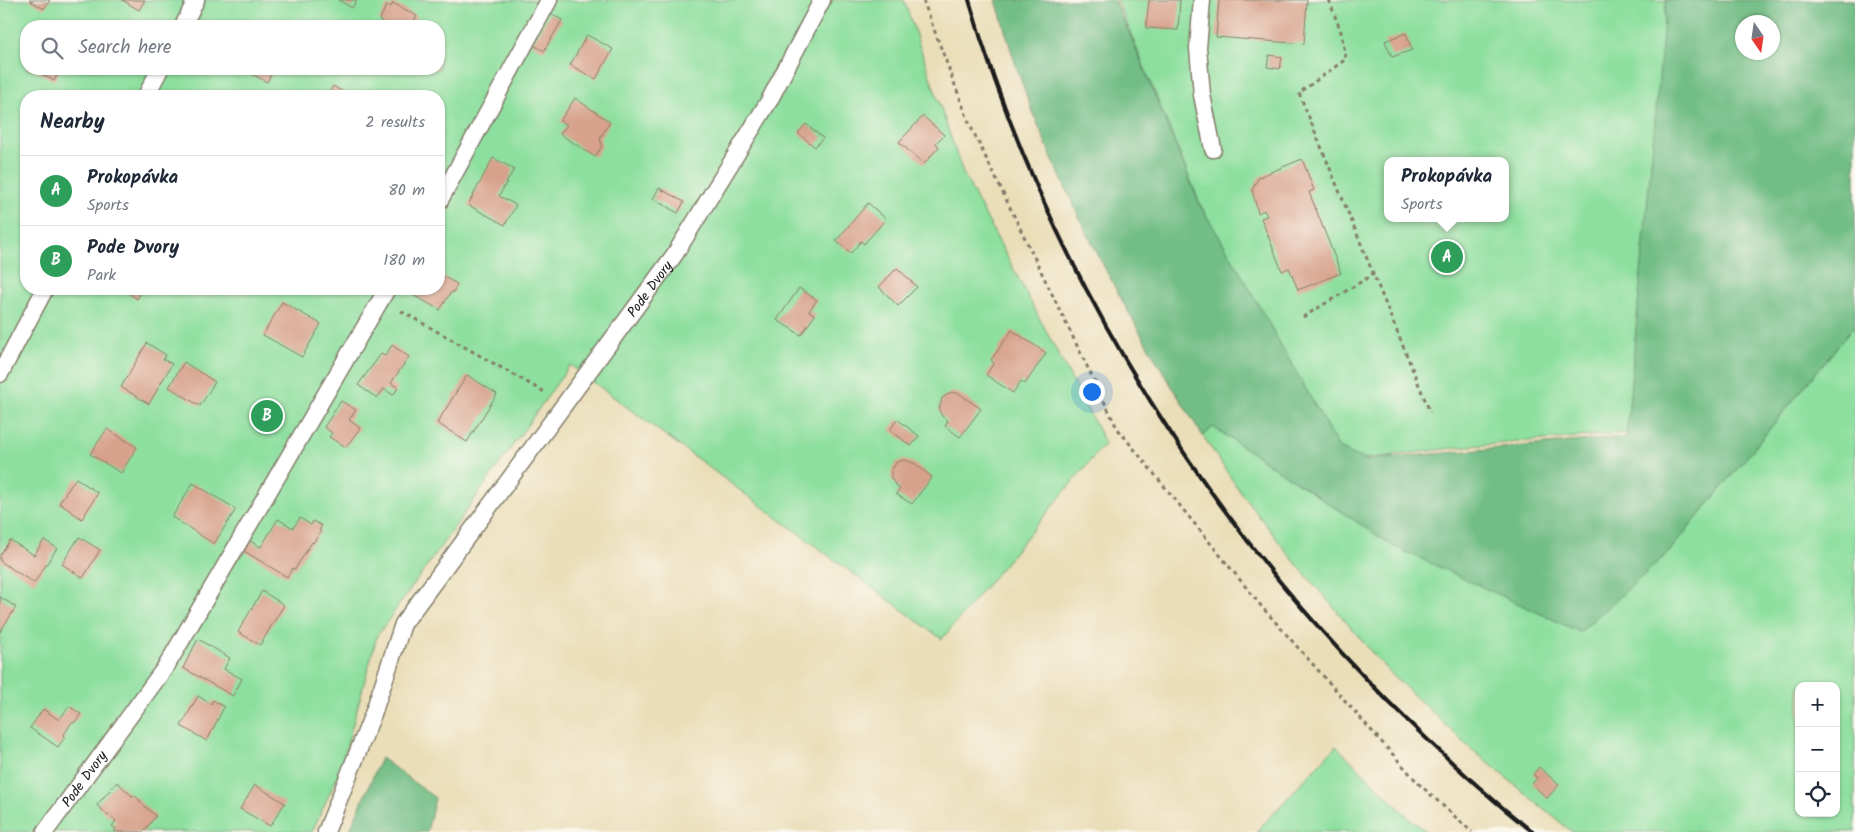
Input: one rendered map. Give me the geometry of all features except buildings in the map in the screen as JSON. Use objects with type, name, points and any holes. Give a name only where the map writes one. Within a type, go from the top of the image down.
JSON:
[{"type":"lane","points":[[186,20],[196,0]]},
{"type":"lane","points":[[445,191],[549,0]]},
{"type":"lane","name":"Pode Dvory","points":[[326,832],[373,714],[402,624],[675,254],[769,101],[822,0]]},
{"type":"lane","points":[[1202,0],[1198,48],[1202,96],[1213,150]]},
{"type":"lane","points":[[149,90],[157,75]]},
{"type":"lane","points":[[0,374],[42,295]]},
{"type":"lane","name":"Pode Dvory","points":[[45,832],[167,665],[383,295]]},
{"type":"path","points":[[923,0],[970,125],[1117,428],[1262,607],[1418,784],[1472,832]]},
{"type":"path","points":[[1329,0],[1341,32],[1346,59],[1299,92],[1430,412]]},
{"type":"path","points":[[1303,317],[1374,274]]},
{"type":"path","points":[[386,295],[565,403]]},
{"type":"green space","points":[[0,0],[904,0],[963,173],[1105,443],[942,639],[570,365],[377,636],[340,771],[312,832],[0,832]]},
{"type":"green space","points":[[996,0],[1114,0],[1200,205],[1231,256],[1339,448],[1366,460],[1626,437],[1666,0],[1855,0],[1855,325],[1668,553],[1580,632],[1393,546],[1213,427],[1203,436],[1153,355],[1106,271],[1064,185],[1027,97]]},
{"type":"green space","points":[[1117,0],[1706,0],[1637,432],[1470,446],[1363,459],[1339,448],[1201,206]]},
{"type":"green space","points":[[1855,325],[1855,832],[1572,832],[1469,747],[1387,670],[1289,555],[1239,490],[1203,436],[1213,427],[1393,546],[1668,553]]},
{"type":"green space","points":[[1336,746],[1410,819],[1427,832],[1256,832]]},
{"type":"green space","points":[[381,758],[435,798],[427,832],[349,832]]},
{"type":"railway","points":[[969,0],[1004,104],[1046,206],[1095,305],[1150,401],[1212,493],[1279,581],[1352,664],[1429,741],[1493,799],[1533,832]]},
{"type":"place","name":"Prokopávka","points":[[1447,257]]},
{"type":"place","name":"Pode Dvory","points":[[267,416]]}]
